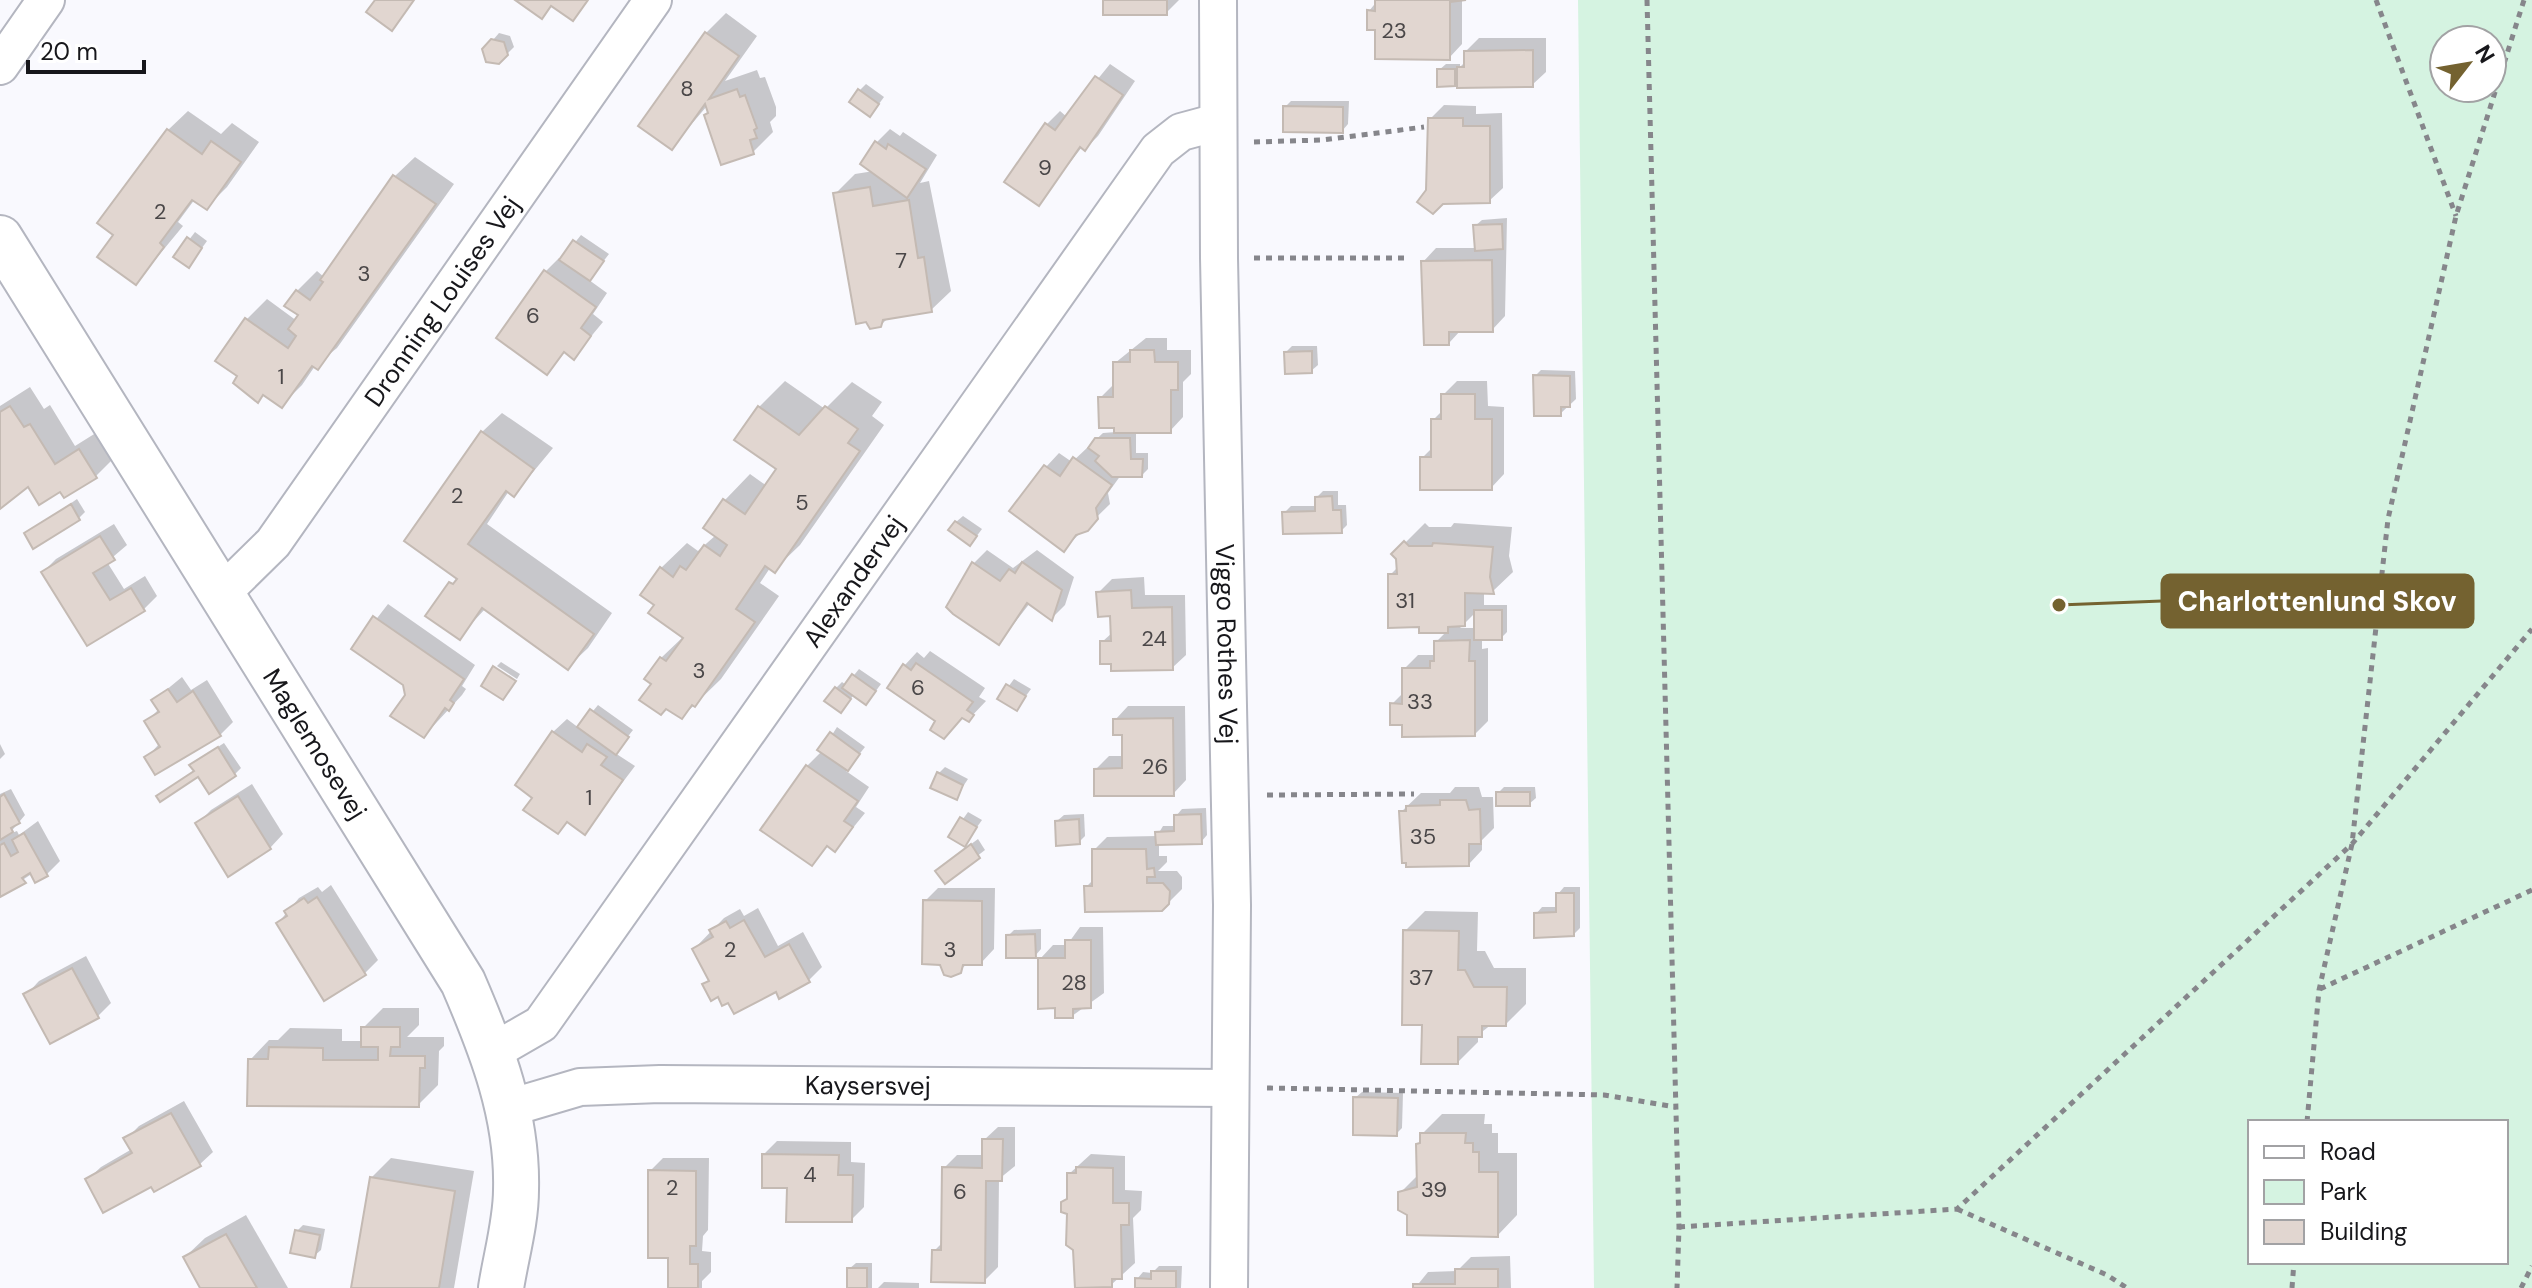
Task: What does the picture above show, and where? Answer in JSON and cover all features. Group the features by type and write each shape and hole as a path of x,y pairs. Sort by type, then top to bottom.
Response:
{"street":[{"path":"0,66 46,0"},
{"name":"Dronning Louises Vej","path":"221,594 273,543 653,0"},
{"name":"Viggo Rothes Vej","path":"1218,0 1219,258 1228,561 1228,796 1232,905 1229,1288"},
{"name":"Alexandervej","path":"494,1051 541,1024 1158,150 1181,132 1218,133"},
{"name":"Maglemosevej","path":"0,238 463,982 494,1051 509,1108 516,1191 501,1288"},
{"name":"Kaysersvej","path":"509,1108 580,1087 660,1084 1230,1088"}],"path":[{"path":"1647,0 1679,1227 1677,1288"},
{"path":"2376,0 2456,216"},
{"path":"2307,1120 2319,990 2352,844 2388,519 2456,216 2524,0"},
{"path":"1218,133 1322,140 1424,127"},
{"path":"1219,258 1409,258"},
{"path":"1957,1209 2352,844 2532,629"},
{"path":"1228,796 1414,794"},
{"path":"2319,990 2532,890"},
{"path":"1230,1088 1604,1095 1676,1107"},
{"path":"1679,1227 1957,1209 2107,1275 2127,1288"},
{"path":"2292,1288 2294,1264"},
{"path":"2521,1288 2532,1266"}],"green space":[{"path":"1578,0 2532,0 2532,1288 1594,1288"}],"building":[{"path":"375,0 414,0 392,31 366,12"},
{"path":"515,0 588,0 573,21 551,6 542,19"},
{"path":"1103,0 1167,0 1167,15 1103,15"},
{"path":"1375,0 1466,0 1450,2 1450,60 1375,59 1375,30 1367,30 1367,10 1375,11"},
{"path":"705,32 739,56 709,99 737,89 740,97 745,95 757,128 754,130 757,138 750,140 754,154 721,165 704,115 708,113 705,104 672,150 638,126"},
{"path":"491,39 504,42 508,55 499,64 486,62 482,49"},
{"path":"1533,50 1533,87 1457,88 1457,67 1464,67 1464,51"},
{"path":"1437,69 1455,69 1455,86 1437,87"},
{"path":"1095,76 1123,95 1085,151 1080,147 1039,206 1004,182 1045,123 1055,130"},
{"path":"858,89 879,104 870,117 849,102"},
{"path":"1283,106 1343,107 1343,133 1283,132"},
{"path":"1428,118 1463,118 1463,126 1490,126 1490,203 1443,204 1433,214 1417,202 1426,190"},
{"path":"167,129 202,154 211,141 241,162 207,210 192,200 160,243 164,247 136,285 97,257 113,235 97,223"},
{"path":"875,141 886,149 888,144 926,169 907,198 860,164"},
{"path":"393,175 436,204 318,370 312,366 282,408 263,395 258,403 233,383 237,376 215,361 245,318 288,348 296,336 288,329 298,315 284,306 296,290 310,300 323,282 320,280"},
{"path":"870,187 873,206 909,200 918,258 924,257 932,312 883,320 881,327 870,329 866,322 856,324 833,193"},
{"path":"1502,224 1503,249 1475,251 1473,225"},
{"path":"187,237 202,248 189,268 173,257"},
{"path":"573,240 604,261 590,281 559,260"},
{"path":"1492,260 1493,332 1449,332 1449,345 1424,345 1421,261"},
{"path":"544,270 596,307 581,328 591,336 574,360 564,352 547,375 496,338"},
{"path":"1130,350 1154,350 1155,362 1178,362 1178,390 1171,390 1171,433 1114,433 1114,428 1099,428 1098,397 1113,397 1113,362 1130,362"},
{"path":"1312,351 1312,373 1285,374 1284,352"},
{"path":"1533,375 1570,376 1570,407 1561,407 1561,416 1534,416"},
{"path":"1441,394 1475,394 1475,419 1492,419 1492,490 1420,490 1420,457 1431,457 1431,419 1441,419"},
{"path":"10,406 24,427 30,424 55,464 79,449 97,478 64,498 60,492 39,505 28,487 0,509 0,412"},
{"path":"758,406 799,435 825,406 858,429 848,443 860,451 775,573 765,566 736,609 755,622 695,707 692,705 682,719 666,709 661,715 639,700 651,684 644,679 660,657 666,661 683,638 648,613 654,605 640,595 660,567 673,577 680,566 686,570 704,545 720,556 727,545 703,528 723,499 745,514 776,469 734,440"},
{"path":"481,431 534,469 514,497 506,491 468,544 594,634 568,670 482,608 460,640 425,616 449,582 453,584 457,579 404,541"},
{"path":"1095,438 1130,438 1131,459 1143,459 1142,477 1112,477 1095,461 1099,456 1088,448"},
{"path":"1073,457 1112,485 1096,508 1098,519 1088,531 1076,535 1064,552 1009,511 1044,465 1060,476"},
{"path":"1332,496 1333,510 1341,510 1342,533 1283,534 1282,512 1315,511 1315,497"},
{"path":"71,504 80,520 33,549 24,533"},
{"path":"955,521 977,536 970,546 948,530"},
{"path":"100,536 115,560 93,573 110,600 131,588 145,611 87,646 41,572"},
{"path":"1404,541 1409,546 1432,546 1433,543 1493,547 1490,577 1494,594 1465,593 1465,626 1448,627 1448,633 1419,633 1419,627 1388,628 1388,574 1397,574 1396,559 1391,554"},
{"path":"972,562 1000,581 1009,569 1015,573 1022,562 1062,590 1052,621 1027,603 999,645 953,614 946,607"},
{"path":"1131,590 1132,608 1172,607 1173,670 1111,671 1111,664 1100,664 1100,641 1111,641 1110,616 1098,617 1096,592"},
{"path":"1474,610 1502,610 1502,640 1474,640"},
{"path":"373,616 464,679 450,700 454,703 449,711 445,708 424,738 390,716 405,695 403,685 351,649"},
{"path":"1470,640 1469,661 1475,661 1475,736 1402,737 1402,725 1390,725 1390,703 1402,704 1402,668 1430,668 1430,661 1434,661 1434,641"},
{"path":"916,663 973,702 967,710 974,715 969,722 962,718 944,739 930,730 935,721 887,688 903,664 911,670"},
{"path":"493,666 516,681 503,700 481,686"},
{"path":"852,674 876,691 866,705 842,688"},
{"path":"1006,684 1026,696 1017,711 997,699"},
{"path":"835,687 851,699 841,713 824,701"},
{"path":"168,689 177,702 193,691 221,736 155,775 144,757 160,747 144,721 159,712 151,700"},
{"path":"590,709 629,737 616,755 577,727"},
{"path":"1173,718 1174,796 1094,796 1094,769 1122,768 1122,735 1113,735 1113,719"},
{"path":"552,731 582,752 587,744 607,757 601,765 623,780 585,835 567,822 558,834 523,810 532,798 515,785"},
{"path":"830,732 860,754 848,771 817,750"},
{"path":"218,747 236,776 209,794 198,777 160,802 156,796 194,771 189,765"},
{"path":"806,765 858,801 844,821 853,827 835,852 827,846 812,866 760,830"},
{"path":"937,772 963,785 957,800 930,788"},
{"path":"1496,792 1530,792 1530,806 1496,806"},
{"path":"4,794 20,823 0,840 0,797"},
{"path":"238,796 271,849 228,877 195,823"},
{"path":"1440,800 1466,800 1469,810 1480,809 1481,844 1469,844 1469,866 1406,867 1406,863 1402,863 1399,811 1406,811 1406,806 1440,805"},
{"path":"1201,814 1202,844 1156,845 1155,832 1174,831 1174,815"},
{"path":"960,817 977,827 965,847 948,837"},
{"path":"1079,819 1080,844 1056,846 1055,821"},
{"path":"24,833 48,876 35,883 30,873 22,878 26,883 0,897 0,845 4,843 11,856 18,852 12,840"},
{"path":"971,844 980,858 945,884 935,871"},
{"path":"1092,849 1146,849 1147,869 1154,868 1155,877 1147,877 1147,883 1163,883 1170,891 1169,904 1162,911 1085,912 1084,886 1092,886"},
{"path":"1556,893 1574,893 1574,936 1534,938 1534,913 1556,912"},
{"path":"317,897 366,975 324,1001 276,923 287,916 284,911 304,898 308,903"},
{"path":"923,900 982,901 982,965 963,965 961,973 951,977 944,975 940,965 922,964"},
{"path":"744,920 765,957 789,944 810,982 779,999 776,992 734,1014 728,1003 722,1006 718,997 711,1001 702,984 709,981 692,949 713,937 709,930 726,921 730,928"},
{"path":"1403,930 1459,931 1458,970 1465,970 1474,987 1507,987 1506,1026 1482,1026 1482,1037 1458,1037 1458,1064 1421,1064 1422,1025 1402,1025"},
{"path":"1035,934 1036,958 1006,958 1006,935"},
{"path":"1065,940 1091,940 1091,1008 1073,1009 1073,1018 1055,1018 1055,1008 1038,1009 1038,958 1065,958"},
{"path":"72,968 99,1018 50,1044 23,994"},
{"path":"361,1027 400,1027 400,1047 391,1047 390,1056 425,1056 425,1068 420,1068 419,1107 247,1106 248,1059 268,1059 269,1047 323,1048 323,1060 378,1060 378,1047 361,1047"},
{"path":"1353,1097 1398,1098 1397,1136 1353,1135"},
{"path":"171,1113 201,1166 154,1192 151,1187 103,1213 85,1179 132,1153 123,1138"},
{"path":"1420,1133 1466,1133 1465,1143 1473,1143 1473,1152 1479,1152 1479,1172 1498,1172 1498,1237 1407,1235 1407,1215 1398,1210 1398,1192 1417,1187 1416,1144 1420,1143"},
{"path":"982,1139 1003,1139 1002,1181 986,1181 985,1283 931,1282 932,1250 941,1250 942,1167 982,1168"},
{"path":"762,1154 839,1155 838,1175 853,1175 852,1222 786,1222 787,1188 762,1188"},
{"path":"1076,1167 1113,1168 1113,1203 1129,1203 1129,1225 1121,1225 1122,1279 1112,1279 1112,1287 1075,1288 1073,1250 1066,1245 1067,1214 1061,1212 1061,1202 1067,1199 1067,1173 1076,1173"},
{"path":"648,1170 696,1171 696,1246 690,1246 690,1264 698,1264 698,1288 668,1288 668,1258 648,1258"},
{"path":"370,1177 455,1191 439,1288 351,1288"},
{"path":"295,1230 320,1235 315,1258 290,1253"},
{"path":"226,1234 257,1288 200,1288 183,1257"},
{"path":"847,1268 867,1268 867,1288 847,1288"},
{"path":"1455,1269 1498,1269 1498,1288 1413,1288 1413,1284 1455,1284"},
{"path":"1151,1271 1176,1271 1176,1288 1135,1288 1135,1278 1151,1279"}],"place":[{"name":"Charlottenlund Skov","path":"2059,605"}]}
